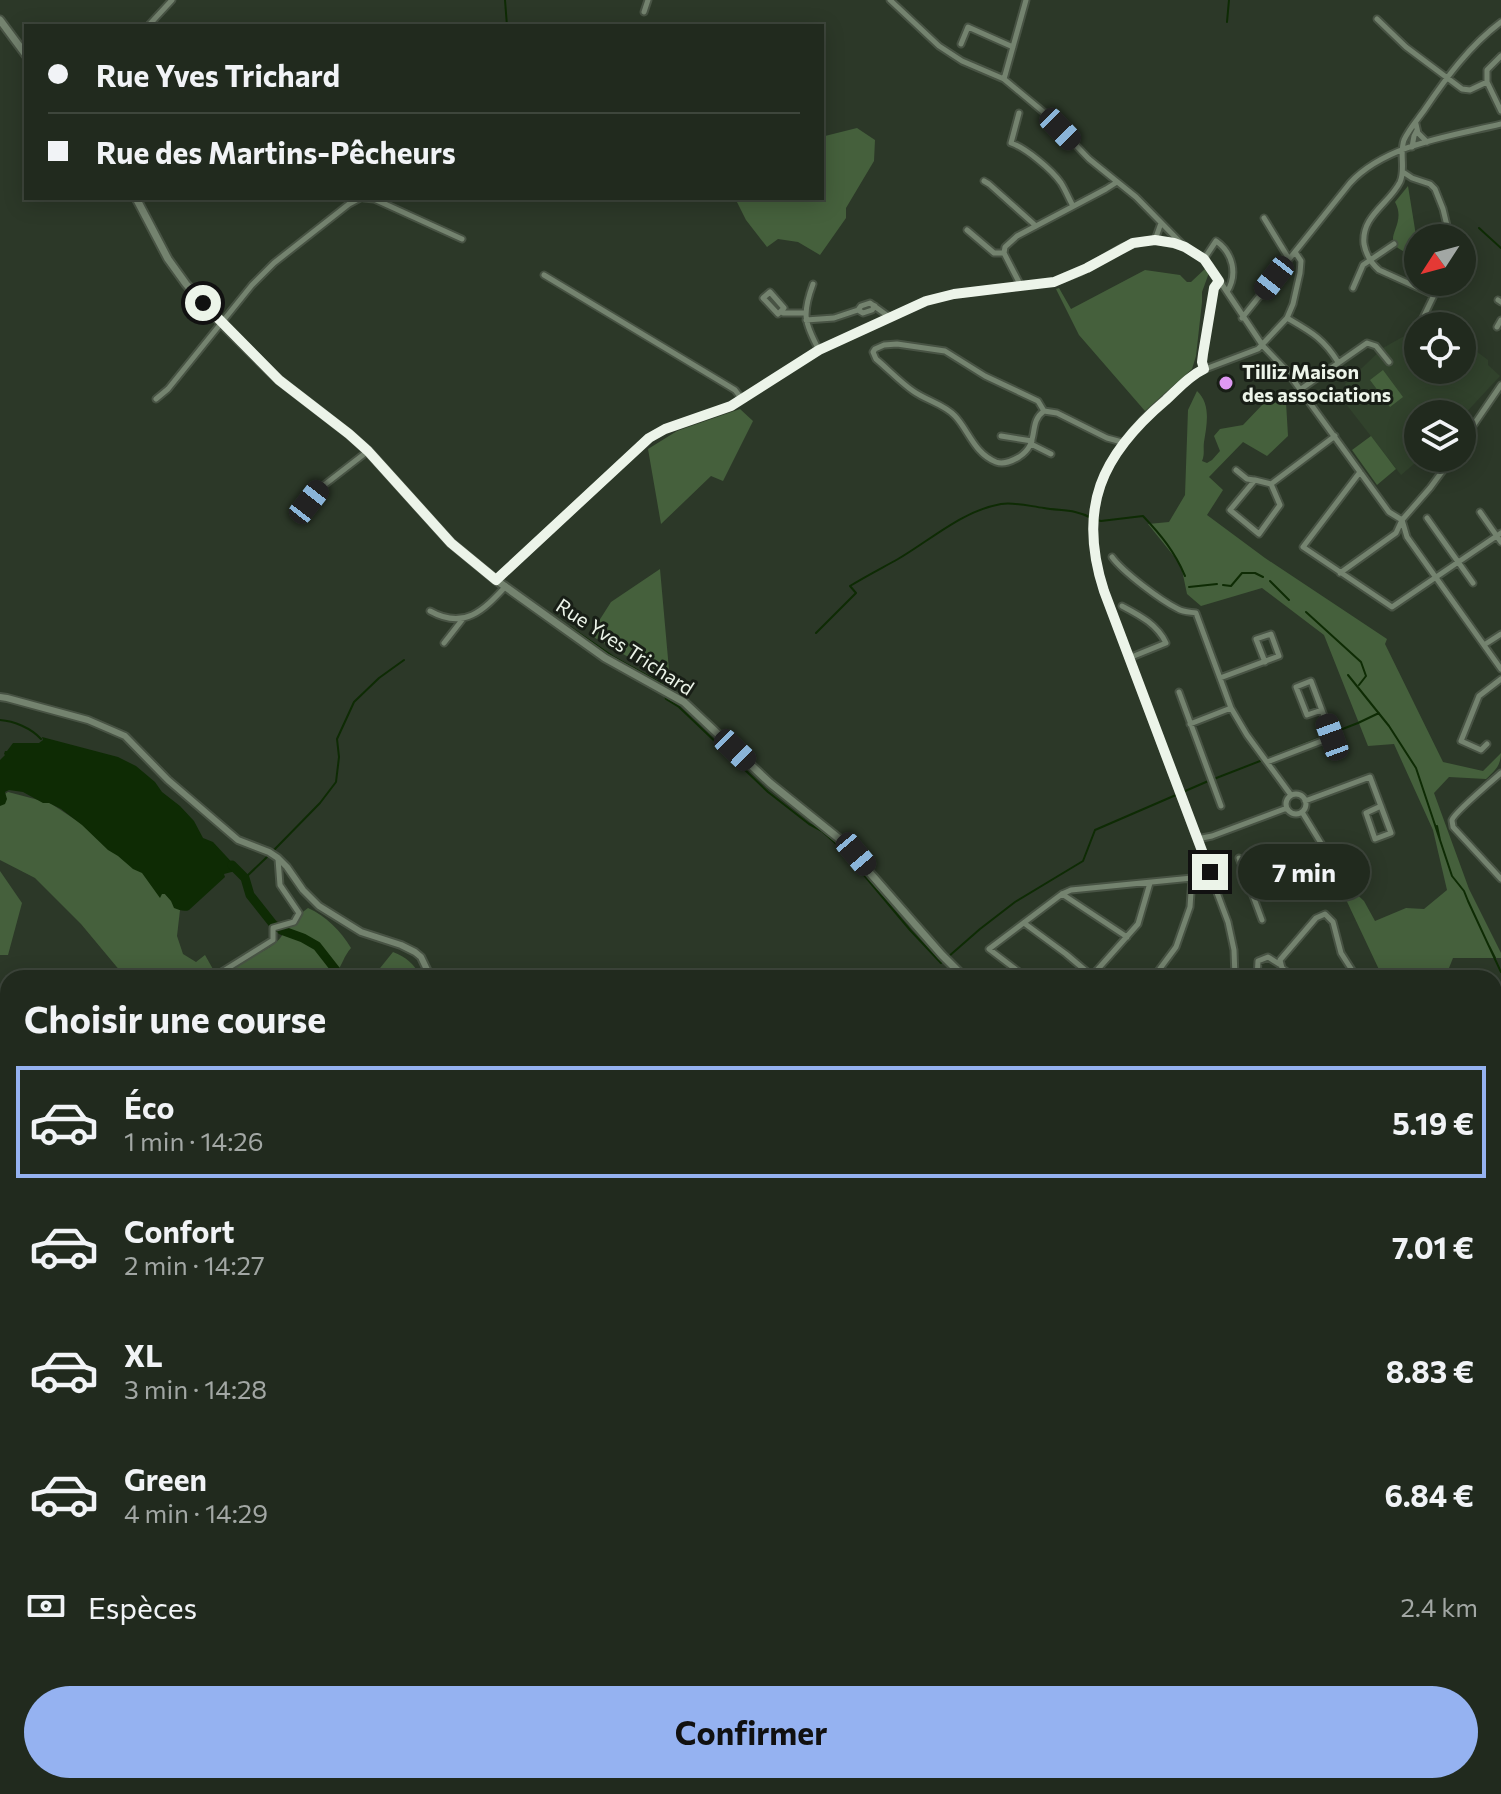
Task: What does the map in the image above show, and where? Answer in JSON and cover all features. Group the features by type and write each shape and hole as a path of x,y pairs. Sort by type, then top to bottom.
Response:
{"main road":[{"path":"0,20 24,52"},
{"name":"Rue Yves Trichard","path":"137,200 168,259 221,323 279,380 368,451 451,543 496,580 605,658 670,693 692,709 770,783 842,841 957,970"}],"street":[{"path":"150,24 172,0"},
{"path":"644,12 648,0"},
{"path":"890,0 939,46 962,61 1004,79 1046,114 1089,159 1185,247"},
{"path":"1004,79 1026,0"},
{"path":"1377,19 1406,47 1466,91 1487,82"},
{"path":"1404,282 1379,270 1369,260 1364,244 1366,225 1397,186 1403,172 1402,150 1407,134 1416,126 1447,78 1488,32 1501,22"},
{"path":"961,44 968,27 1013,47"},
{"path":"1501,56 1487,70 1487,82 1498,96 1501,111"},
{"path":"1019,113 1011,143 1020,146 1055,176 1073,206"},
{"path":"1242,318 1357,176 1376,162 1402,150 1501,124"},
{"path":"1416,126 1421,137 1428,142"},
{"path":"1412,147 1416,126"},
{"path":"1403,172 1433,187 1447,224"},
{"path":"984,181 1036,226"},
{"path":"1021,286 1004,253 1011,240 1117,182"},
{"path":"156,399 168,389 252,285 274,263 358,200"},
{"path":"376,200 462,239"},
{"path":"1264,218 1289,259"},
{"path":"1155,240 1160,221"},
{"path":"967,230 994,253 1004,253"},
{"path":"496,580 649,438 665,429 731,406 819,350 926,301 954,294 1054,282 1128,245 1155,240 1185,247 1204,259 1263,346 1301,389 1389,512 1402,520 1407,537 1501,669"},
{"path":"1204,259 1216,241 1225,249 1233,273 1232,285 1226,293"},
{"path":"1353,288 1363,265 1394,244"},
{"path":"1234,970 1232,936 1113,616 1098,570 1092,529 1100,486 1122,442 1185,382 1204,369 1263,346 1287,318 1300,273 1301,261 1295,252"},
{"path":"544,275 735,390 742,399"},
{"path":"1204,369 1202,362 1214,288 1219,281"},
{"path":"813,284 806,304 806,316 819,350"},
{"path":"781,311 834,318 858,310 863,313 875,306 889,317"},
{"path":"1287,318 1326,343 1338,362"},
{"path":"1497,327 1501,320"},
{"path":"1301,389 1367,343 1376,346 1389,362"},
{"path":"897,344 945,351 985,376 1038,401 1044,411 1035,421 1032,443 1020,456 1006,463 996,462 970,440 955,416 914,392 876,359 873,352 884,345 897,344"},
{"path":"1476,422 1501,385"},
{"path":"1044,411 1057,413 1107,438 1122,442"},
{"path":"1001,436 1032,443 1051,454"},
{"path":"1271,484 1335,436"},
{"path":"298,516 319,489 368,451"},
{"path":"1236,470 1247,479 1271,484"},
{"path":"1360,471 1303,547 1392,607 1458,561 1500,537 1480,512"},
{"path":"1340,573 1396,533 1402,520 1442,472"},
{"path":"1255,480 1230,510 1259,534 1280,505 1271,484"},
{"path":"1427,518 1473,583"},
{"path":"1112,557 1117,565 1180,611 1196,613 1231,708 1291,795"},
{"path":"444,643 462,619 483,610 506,586"},
{"path":"1122,606 1153,624 1166,643 1129,658"},
{"path":"430,611 439,616 462,619"},
{"path":"1220,678 1265,662 1279,656 1271,634 1256,639 1265,662"},
{"path":"1484,645 1501,634"},
{"path":"1487,744 1481,750 1461,741 1479,696 1501,679"},
{"path":"1267,762 1332,737 1322,710 1311,681 1296,687 1307,715 1322,710"},
{"path":"1179,692 1221,806"},
{"path":"0,697 88,720 125,736 168,780 238,840 278,858 319,906 361,932 415,952 427,970"},
{"path":"1190,724 1231,708"},
{"path":"1501,773 1453,819 1453,827 1501,879"},
{"path":"1305,801 1370,777 1381,806 1391,833 1375,839 1366,813 1381,806"},
{"path":"1287,808 1287,800 1291,795 1298,794 1305,801 1302,812"},
{"path":"1197,839 1287,808"},
{"path":"1287,808 1294,813 1302,812"},
{"path":"1302,812 1342,881"},
{"path":"1249,884 1327,853"},
{"path":"1159,970 1176,947 1190,907 1192,881 1203,855"},
{"path":"225,970 273,940 276,927 295,921 299,913 280,885 278,858"},
{"path":"1239,858 1262,920"},
{"path":"1192,881 1210,872"},
{"path":"1017,970 989,949 1062,894 1071,890 1213,880"},
{"path":"1097,970 1138,924 1150,883"},
{"path":"1062,894 1127,937"},
{"path":"1280,964 1280,960 1316,918 1325,914 1333,922 1341,953 1352,970"},
{"path":"1024,923 1083,970"},
{"path":"1257,970 1258,961 1268,957 1286,970"}],"shaded area":[{"path":"857,128 875,140 874,161 846,208 846,218 820,255 798,242 778,239 767,247 746,220 736,200 824,200 825,136"},
{"path":"1408,186 1414,224 1404,224 1404,251 1393,241 1399,216 1395,202"},
{"path":"1207,267 1210,270 1202,292 1192,369 1145,411 1079,335 1056,289 1059,288 1071,309 1145,270 1180,275 1191,282"},
{"path":"1404,336 1404,384 1476,384 1476,351 1488,360 1488,365 1500,376 1476,402 1404,400 1405,472 1401,475 1339,395 1347,388 1345,384 1383,348"},
{"path":"1383,370 1403,397 1390,407 1370,380"},
{"path":"1197,391 1206,408 1202,461 1207,463 1220,451 1214,436 1220,429 1243,425 1264,403 1286,402 1288,436 1267,456 1243,442 1209,477 1223,490 1207,515 1265,558 1387,639 1385,644 1443,762 1483,771 1501,753 1497,768 1486,779 1449,777 1434,793 1469,889 1501,958 1453,958 1448,970 1379,970 1342,891 1349,887 1364,901 1375,921 1406,908 1424,909 1447,890 1433,830 1394,744 1368,746 1324,635 1262,588 1201,606 1187,594 1181,565 1148,524 1169,522 1185,495 1188,410"},
{"path":"740,409 753,421 723,481 711,476 661,524 648,449 677,431"},
{"path":"1371,436 1396,469 1377,485 1352,450"},
{"path":"660,569 670,681 590,635 611,602"},
{"path":"42,737 118,757 136,766 180,806 194,821 203,838 213,842 239,870 224,874 225,877 189,910 180,910 174,908 165,894 160,898 142,873 108,850 61,809 23,792 9,790 5,792 5,804 0,806 0,760 5,751 13,743 39,743"},
{"path":"8,792 50,803 100,836 143,871 180,910 177,936 183,954 196,962 205,955 213,970 119,970 81,924 35,878 0,860 0,797"},
{"path":"0,871 22,903 8,955 0,955"},
{"path":"308,908 332,925 351,948 338,970 234,970 279,940 286,925"},
{"path":"393,952 417,970 378,970"}],"waterway":[{"path":"505,0 507,24"},
{"path":"1227,22 1229,0"},
{"path":"1479,228 1501,248"},
{"path":"816,633 856,593 850,586 973,513 1001,504 1012,504 1074,512 1091,518"},
{"path":"1097,520 1143,516 1167,544 1185,576"},
{"path":"1223,585 1231,586 1242,573 1255,573 1263,577"},
{"path":"1270,581 1289,600"},
{"path":"1189,587 1217,584"},
{"path":"1306,612 1361,662 1366,676 1359,685"},
{"path":"570,627 615,658 662,684 663,689"},
{"path":"274,850 336,782 339,757 337,739 354,702 404,660"},
{"path":"1348,675 1389,726 1416,768 1452,876 1464,891 1500,970"},
{"path":"665,695 768,792 843,850 910,930 941,963 943,961"},
{"path":"948,957 1015,902 1083,861 1095,830 1379,713"},
{"path":"0,720 22,726 41,739"},
{"path":"1437,826 1440,840"},
{"path":"245,878 267,857"},
{"path":"232,865 245,878 250,895 273,924 317,946 336,970"},
{"path":"1489,946 1495,958"}],"place":[{"name":"Tilliz Maison des associations","path":"1226,383"}],"route":[{"path":"203,303 279,380 368,451 451,543 496,580 649,438 665,429 731,406 848,335 944,296 1054,282 1137,242 1155,240 1174,243 1192,251 1204,259 1219,281 1214,288 1202,362 1204,369 1150,413 1122,442 1100,486 1092,529 1104,591 1210,872"}]}
